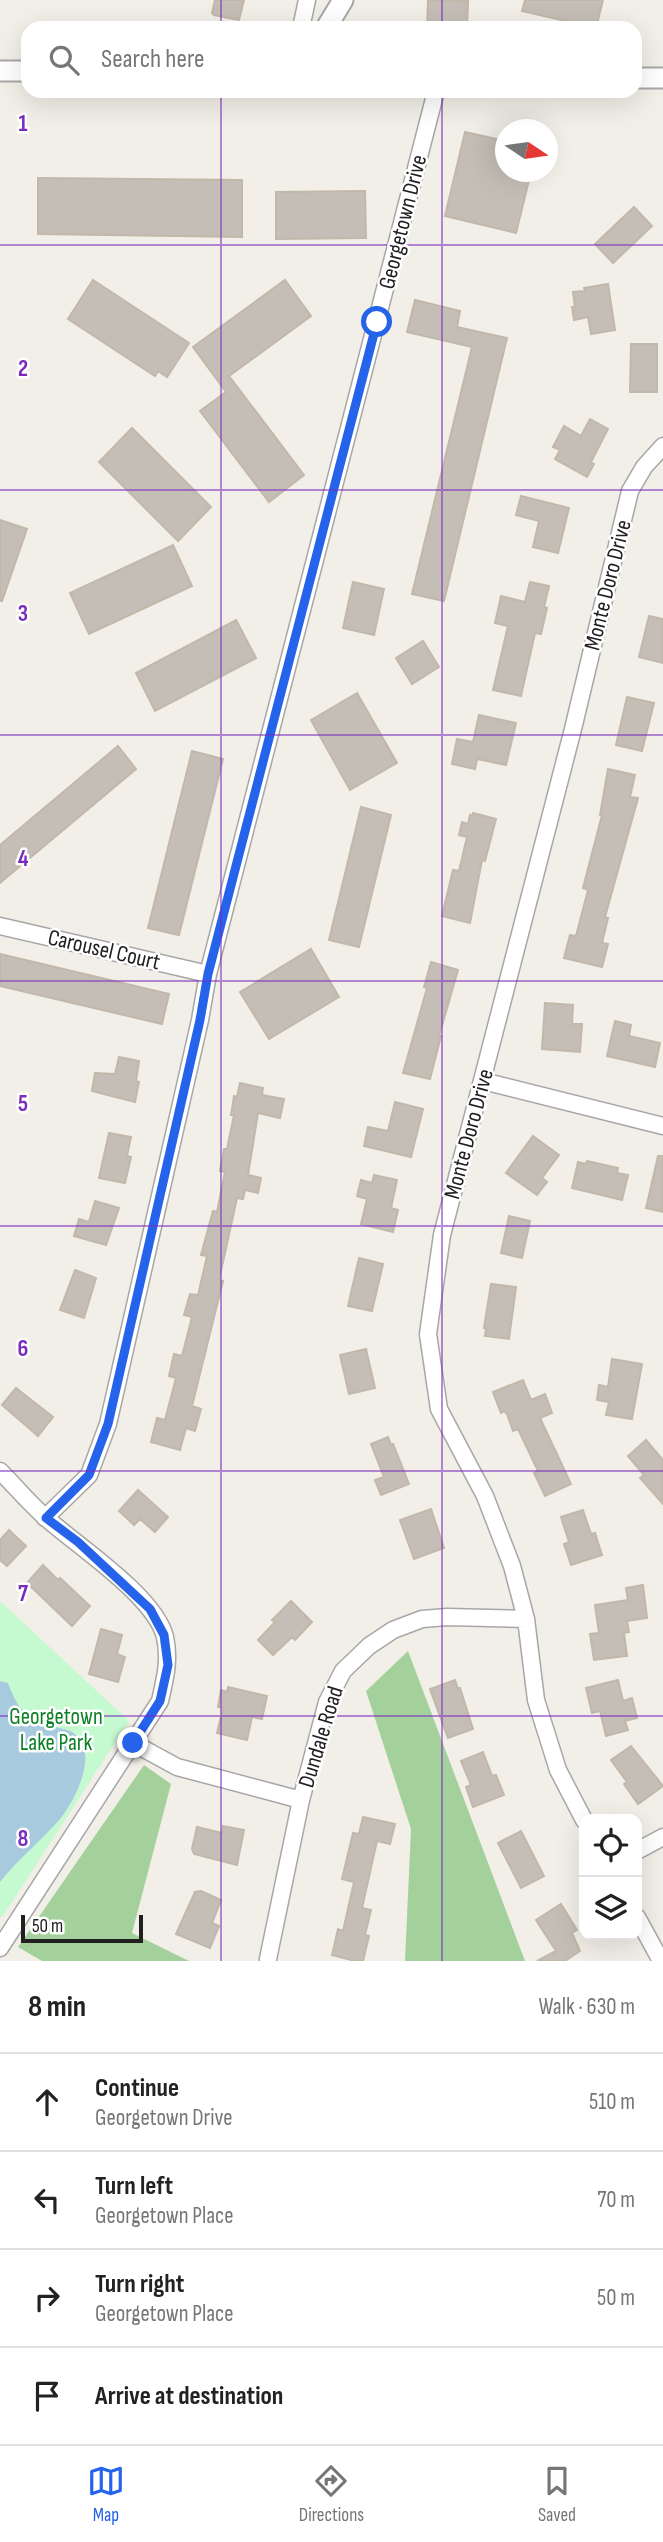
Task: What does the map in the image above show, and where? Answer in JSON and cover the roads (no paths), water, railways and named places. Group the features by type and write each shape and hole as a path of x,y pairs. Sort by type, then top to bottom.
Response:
{"street":[{"path":"302,21 307,0"},
{"path":"331,21 343,0"},
{"path":"0,71 21,71"},
{"path":"642,78 663,78"},
{"name":"Georgetown Drive","path":"46,1518 89,1475 108,1424 200,1020 208,974 434,98"},
{"name":"Monte Doro Drive","path":"581,1814 558,1770 536,1700 526,1619 512,1566 485,1496 439,1409 428,1334 442,1236 573,729 630,491 644,467 663,446"},
{"name":"Carousel Court","path":"0,926 208,974"},
{"path":"483,1081 663,1126"},
{"path":"0,1471 46,1518 78,1542 150,1609 164,1635 168,1665 160,1701 0,1948"},
{"name":"Dundale Road","path":"268,1959 301,1800 327,1702 343,1671 369,1646 393,1630 422,1619 526,1619"},
{"path":"133,1743 177,1767 301,1800"},
{"path":"642,1848 663,1838"},
{"path":"642,1926 661,1961"}],"water":[{"path":"0,1681 8,1683 19,1706 28,1715 42,1723 72,1732 85,1750 85,1762 73,1800 60,1819 0,1882"}],"park label":[{"name":"Georgetown Lake Park","path":"56,1730"}]}
